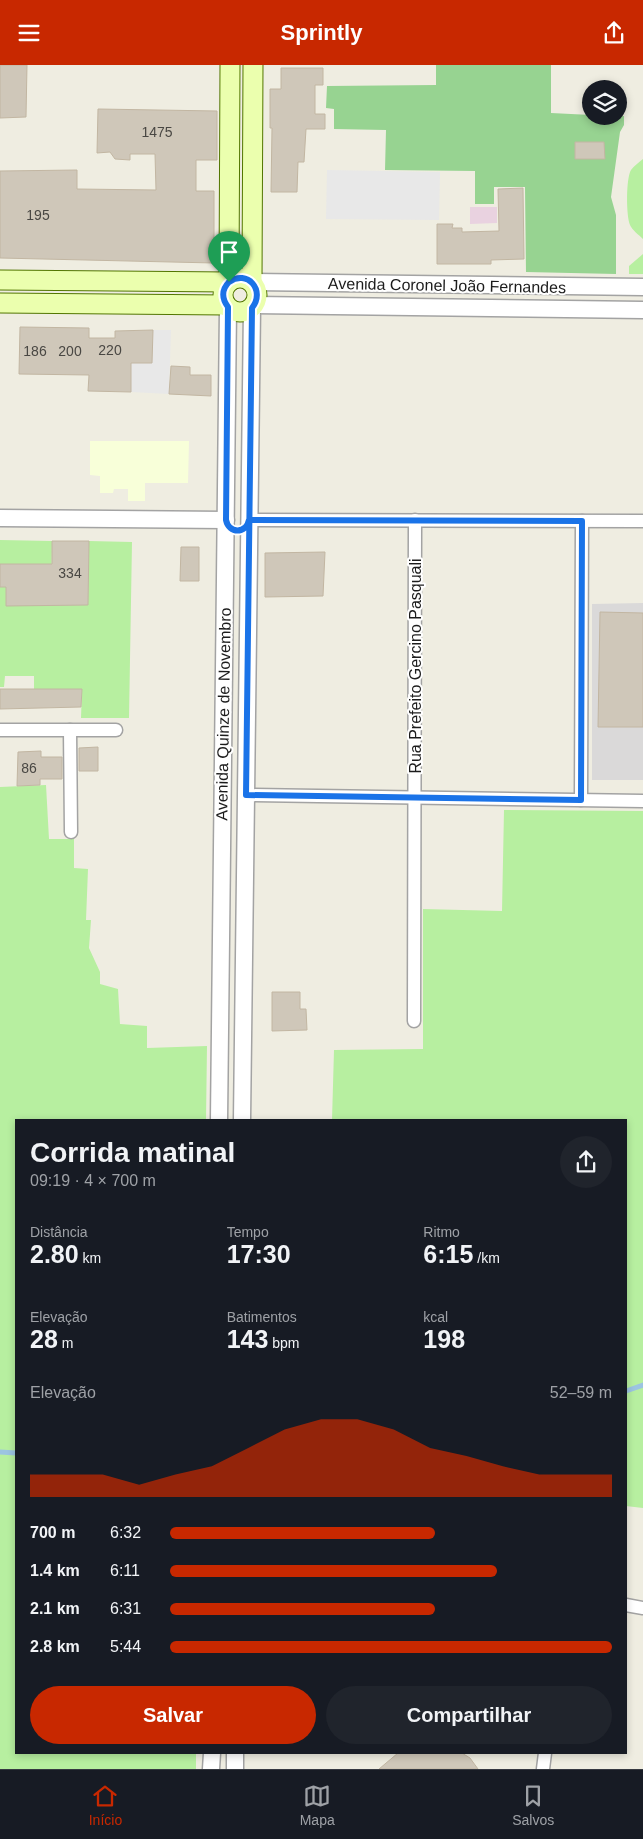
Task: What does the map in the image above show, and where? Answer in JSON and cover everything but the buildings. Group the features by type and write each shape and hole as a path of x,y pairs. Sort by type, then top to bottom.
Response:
{"main road":[{"path":"229,282 230,65"},
{"path":"0,303 227,306 237,312 253,307 257,291 252,282 252,65"},
{"path":"227,306 223,296 225,286 229,282 243,278 252,282"},
{"path":"0,280 229,282"}],"street":[{"name":"Avenida Coronel João Fernandes","path":"252,282 643,287"},
{"name":"Avenida Quinze de Novembro","path":"219,1119 227,306"},
{"name":"Avenida Coronel João Fernandes","path":"253,307 643,310"},
{"name":"Avenida Quinze de Novembro","path":"242,1119 253,307"},
{"path":"0,518 226,520 230,510 237,507 247,512 249,520 643,521"},
{"name":"Rua Prefeito Gercino Pasquali","path":"414,1021 415,520"},
{"path":"581,800 582,521"},
{"path":"0,730 116,730"},
{"path":"70,730 71,832"},
{"path":"246,795 643,801"},
{"path":"627,1605 643,1608"},
{"path":"212,1754 212,1769"},
{"path":"235,1754 235,1769"},
{"path":"542,1769 545,1754"}],"shaded area":[{"path":"327,170 440,172 439,220 326,219"},
{"path":"470,207 497,207 497,223 470,224"},
{"path":"153,330 171,330 169,394 131,392 131,363 152,363"},
{"path":"90,441 189,441 188,483 145,483 145,501 128,501 128,489 114,489 113,493 100,493 100,476 90,475"},
{"path":"643,603 643,780 592,780 592,604"}],"green space":[{"path":"436,65 551,65 551,113 582,115 582,125 624,125 620,132 611,197 616,215 616,274 526,272 525,187 494,187 494,204 475,204 475,171 385,170 386,130 334,129 334,109 326,108 327,86 436,85"},
{"path":"643,159 643,239 630,225 627,197 629,174"},
{"path":"643,254 643,274 629,274 629,266"},
{"path":"0,540 52,541 51,605 88,605 89,541 132,542 129,718 81,718 82,689 34,689 34,676 5,676 4,687 0,687 0,587 6,587 31,564 0,564"},
{"path":"46,785 49,839 74,839 74,868 88,869 86,920 91,920 89,948 100,972 100,984 118,989 120,1024 147,1026 147,1048 207,1046 206,1119 15,1119 15,1754 196,1754 196,1769 0,1769 0,787"},
{"path":"504,810 643,811 643,1508 627,1506 627,1119 332,1119 334,1050 423,1049 423,909 502,911"}],"waterway":[{"path":"627,1391 643,1385"},
{"path":"0,1452 15,1453"}],"route":[{"path":"229,282 223,291 224,301 228,307 226,520 228,527 239,531 246,527 249,520 582,521 581,800 246,795 248,589 249,520 252,308 256,301 257,291 252,282 243,278 233,279 229,282"}]}
